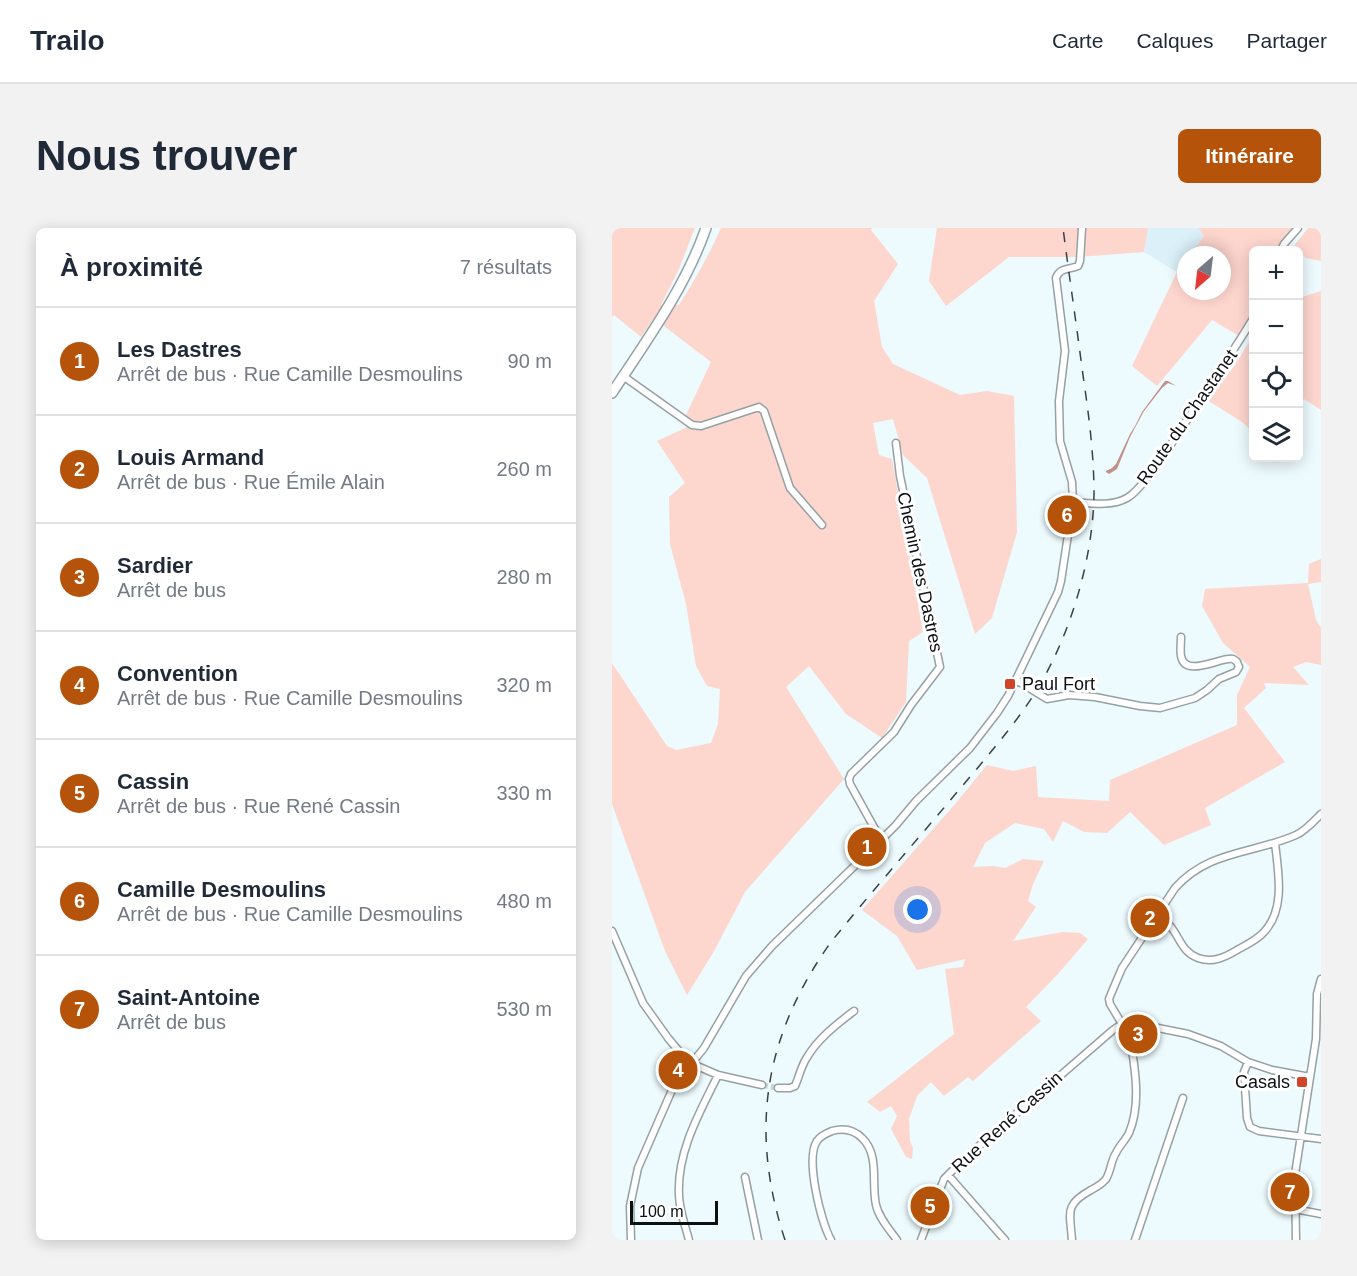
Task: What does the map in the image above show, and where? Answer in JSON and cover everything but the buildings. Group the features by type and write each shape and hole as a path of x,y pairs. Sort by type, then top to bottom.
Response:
{"main road":[{"path":"612,393 684,279 706,228"}],"street":[{"path":"631,1240 630,1206 638,1168 672,1090 704,1048 746,976 797,921 881,840 916,801 970,748 997,713 1016,680 1058,592 1073,502 1072,482 1059,441 1059,401 1065,351 1056,278 1061,270 1078,266 1082,228"},
{"path":"1283,246 1298,228"},
{"name":"Route du Chastanet","path":"1073,502 1110,503 1128,498 1141,485 1249,325"},
{"path":"623,376 692,425 701,426 759,406 764,411 790,488 822,525"},
{"name":"Chemin des Dastres","path":"881,840 849,779 851,774 894,732 911,705 940,668 900,476 897,443"},
{"path":"1016,680 1047,699 1069,695 1095,697 1160,708 1195,698 1219,679 1236,672 1239,667 1238,662 1233,659 1207,666 1188,665 1182,661 1180,655 1181,637"},
{"path":"1072,1240 1070,1212 1073,1203 1078,1197 1099,1186 1106,1178 1116,1152 1130,1132 1136,1110 1137,1100 1125,1024 1110,1004 1111,994 1122,968 1175,888 1185,877 1213,860 1299,834 1321,814"},
{"path":"1157,915 1170,925 1187,952 1205,960 1225,957 1256,939 1265,931 1273,918 1278,902 1279,879 1275,843"},
{"path":"612,932 643,1003 688,1062 718,1075 762,1085"},
{"path":"1296,1240 1295,1174 1316,1039 1317,994 1321,979"},
{"path":"778,1088 795,1086 804,1061 812,1048 854,1011"},
{"path":"1125,1024 1138,1024 1188,1034 1215,1043 1248,1062 1272,1070 1310,1077"},
{"name":"Rue René Cassin","path":"921,1240 944,1179 965,1158 1113,1030 1125,1024"},
{"path":"1248,1062 1244,1072 1247,1118 1250,1126 1260,1131 1321,1139"},
{"path":"689,1240 679,1194 681,1168 693,1126 718,1075"},
{"path":"1136,1240 1183,1098"},
{"path":"831,1240 825,1228 819,1202 812,1155 817,1141 824,1134 836,1130 849,1130 861,1136 872,1153 879,1216 897,1240"},
{"path":"948,1175 1005,1240"},
{"path":"746,1177 758,1240"},
{"path":"1295,1209 1321,1214"}],"shaded area":[{"path":"612,228 695,228 679,269 661,305 679,305 702,267 721,228 872,228 871,230 898,264 874,301 882,347 893,364 960,395 987,391 1014,396 1017,532 992,618 975,634 927,478 903,455 893,419 873,423 879,455 892,459 923,632 909,641 906,702 882,738 846,714 809,666 786,687 844,779 745,892 713,953 687,995 665,951 612,804 612,663 667,746 676,750 711,743 718,724 720,689 707,686 696,666 686,604 670,544 669,497 685,483 657,441 696,423 685,417 711,362 653,319 641,337 614,315 612,317"},
{"path":"937,228 1148,228 1144,252 1078,257 1009,257 946,306 929,281"},
{"path":"1148,228 1198,228 1204,236 1197,246 1177,246 1177,272 1144,252"},
{"path":"1198,228 1295,228 1280,246 1249,246 1249,318 1239,336 1212,320 1157,386 1132,366 1177,272 1177,300 1231,300 1231,246 1197,246 1204,236"},
{"path":"1308,228 1321,228 1321,261 1306,258 1303,255 1303,246 1294,246"},
{"path":"1321,291 1321,410 1303,400 1303,297"},
{"path":"1249,342 1249,428 1207,400 1225,370 1230,372"},
{"path":"1165,381 1176,386 1168,383 1144,411 1117,469 1109,474 1106,471 1116,464 1142,412"},
{"path":"1321,559 1321,582 1308,584 1316,620 1321,628 1321,665 1306,662 1293,667 1309,685 1264,683 1266,688 1244,708 1285,762 1205,808 1211,825 1164,845 1130,812 1107,833 1084,832 1063,821 1053,842 1044,829 1015,823 985,843 973,867 1005,868 1023,859 1044,861 1028,901 1036,907 1013,941 1063,932 1080,933 1088,939 1026,1007 1041,1021 973,1081 968,1077 944,1096 931,1082 917,1096 909,1119 910,1141 913,1148 912,1159 906,1157 891,1129 897,1116 891,1106 880,1112 867,1102 954,1034 945,969 963,967 965,959 917,970 897,936 862,910 987,765 1013,771 1036,766 1038,797 1109,801 1110,780 1237,725 1237,695 1250,667 1223,643 1202,606 1205,589 1308,583 1309,564"}],"tunnel":[{"path":"762,1085 778,1088"}],"railway":[{"path":"785,1240 774,1199 768,1160 766,1122 769,1085 790,1013 808,977 831,942 992,751 1033,696 1058,650 1077,599 1093,520 1094,478 1092,446 1063,228"}],"place":[{"name":"Camille Desmoulins","path":"1067,515"},
{"name":"Paul Fort","path":"1010,684"},
{"name":"Les Dastres","path":"867,847"},
{"name":"Louis Armand","path":"1150,918"},
{"name":"Sardier","path":"1138,1034"},
{"name":"Convention","path":"678,1070"},
{"name":"Casals","path":"1302,1082"},
{"name":"Saint-Antoine","path":"1290,1192"},
{"name":"Cassin","path":"930,1206"}]}
